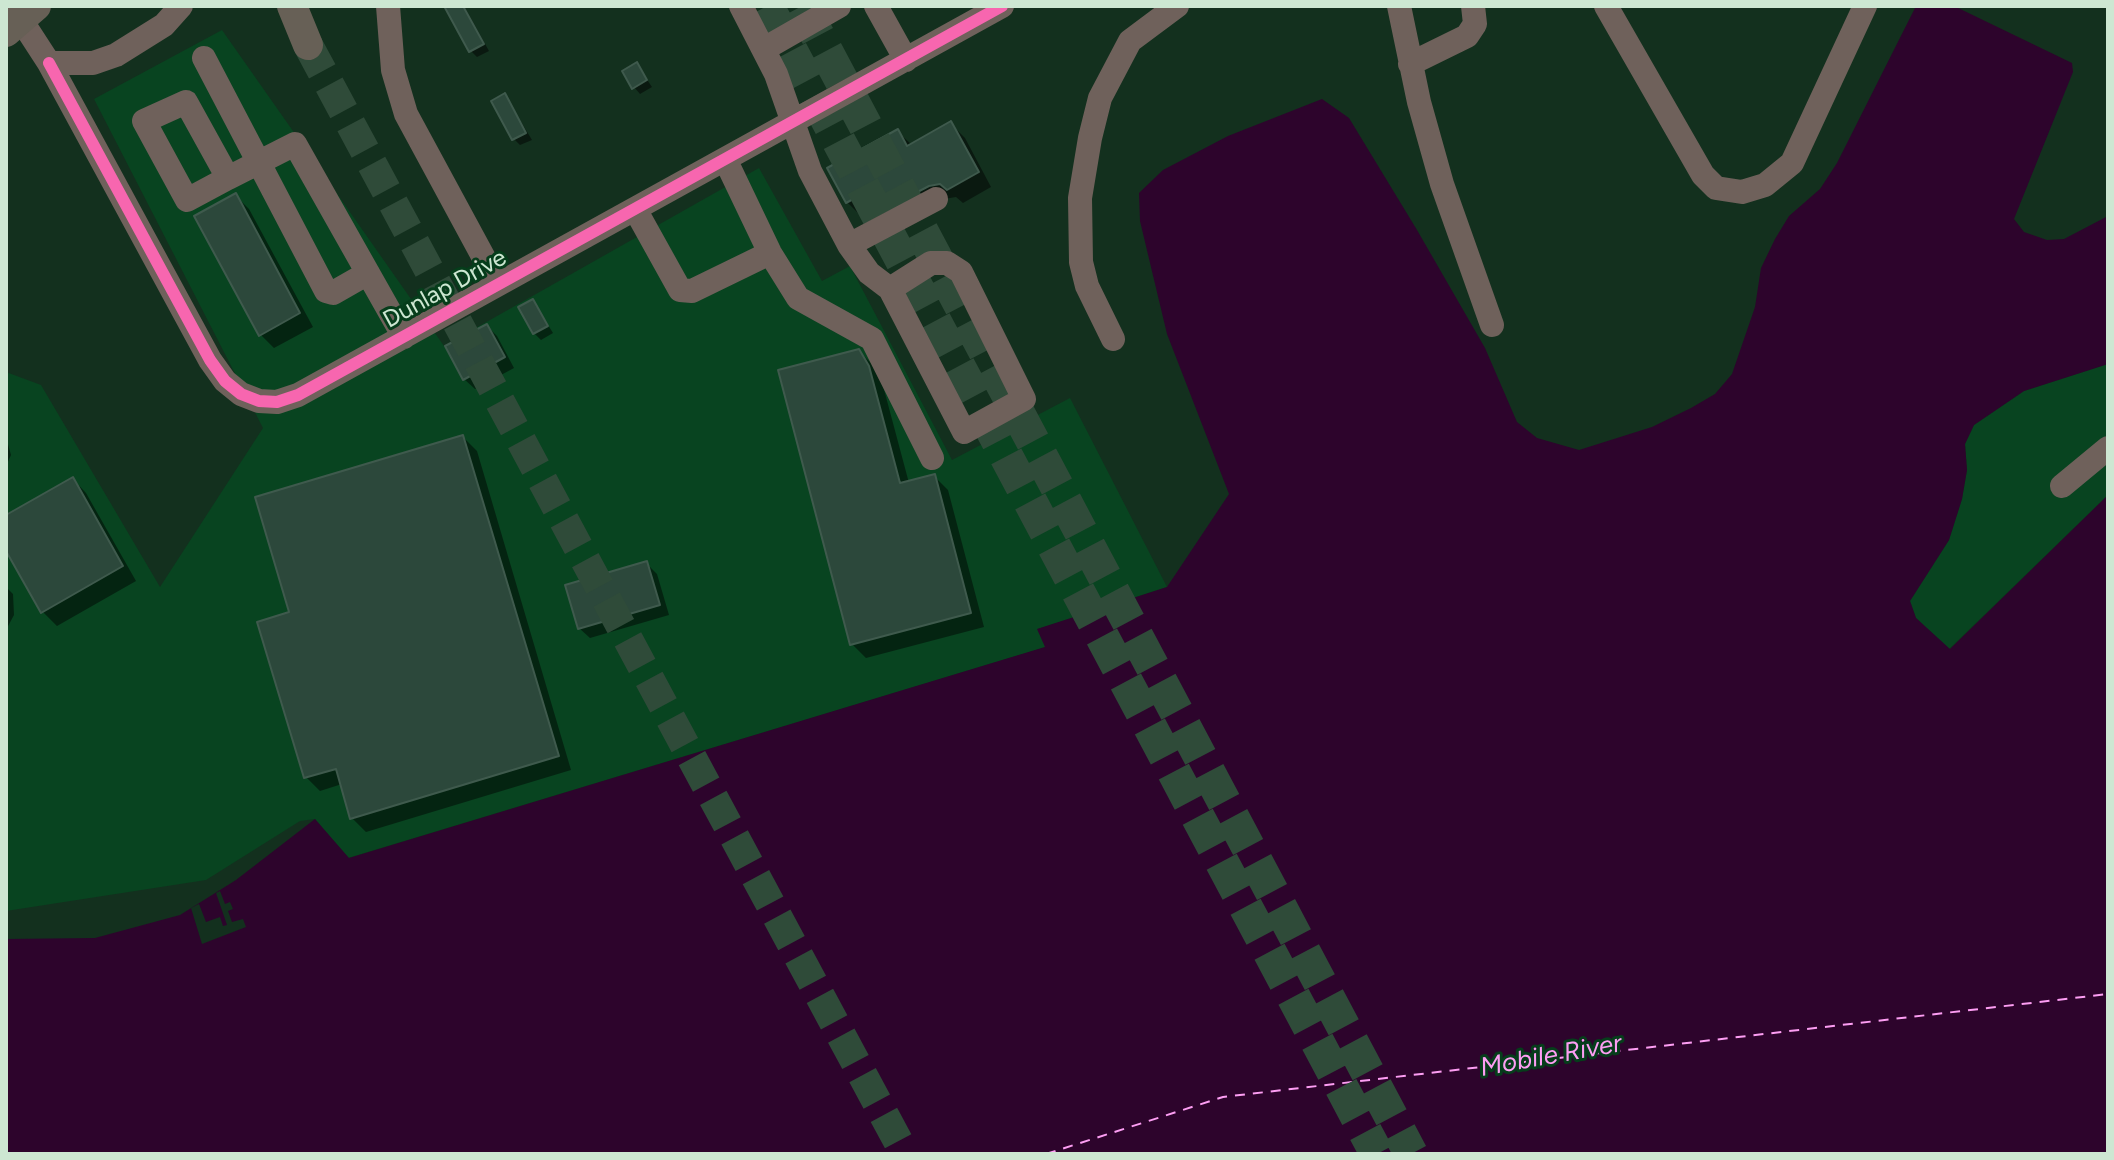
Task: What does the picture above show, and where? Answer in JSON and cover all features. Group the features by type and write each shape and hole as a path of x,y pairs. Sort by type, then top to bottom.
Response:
{"main road":[{"path":"279,6 301,28"}],"street":[{"path":"49,63 93,63 116,55 164,25 181,6"},
{"path":"388,6 393,70 406,114 498,284"},
{"path":"723,6 740,29 764,49"},
{"path":"741,6 764,49 794,121 810,171 849,245 869,273 890,289 964,432 1024,399 961,272 947,263 931,263 890,289"},
{"path":"764,49 839,6"},
{"path":"876,6 906,60"},
{"path":"1113,339 1087,286 1081,262 1080,198 1090,138 1100,98 1130,41 1166,10 1177,6"},
{"path":"1399,6 1410,64 1442,184 1492,325"},
{"path":"1410,64 1467,36 1475,24 1473,6"},
{"path":"1610,8 1703,175 1716,188 1742,192 1765,185 1792,163 1865,6"},
{"name":"Dunlap Drive","path":"19,16 49,63 210,360 225,381 241,394 277,402 298,395 404,337 906,60 996,7"},
{"path":"204,58 326,291 333,293 368,273"},
{"path":"228,178 295,144 404,337"},
{"path":"725,159 770,253 798,298 872,339 932,458"},
{"path":"849,245 936,199"},
{"path":"635,209 680,290 692,291 770,253"},
{"path":"2062,486 2108,448"}],"shaded area":[{"path":"222,30 444,346 759,168 822,281 850,266 952,460 1070,398 1167,587 1038,629 1046,647 348,858 315,819 300,821 206,880 6,911 6,372 41,385 160,587 263,428 94,99"},
{"path":"2108,364 2108,495 1949,649 1916,618 1910,601 1949,540 1967,470 1965,444 1974,425 2024,391"}],"water":[{"name":"Mobile River","path":"1916,6 1954,6 2072,63 2073,72 2014,219 2024,232 2047,240 2064,239 2108,216 2108,364 2024,391 1974,425 1965,444 1967,470 1949,540 1910,601 1916,618 1950,649 2108,495 2108,1154 6,1154 6,939 95,938 180,915 236,880 315,819 349,858 1045,647 1037,629 1167,587 1229,494 1167,334 1140,221 1139,193 1163,170 1228,136 1322,99 1349,118 1417,230 1485,348 1517,422 1537,438 1579,450 1652,427 1691,408 1715,394 1732,374 1755,307 1761,268 1775,239 1789,216 1820,189 1837,163"}],"pier":[{"path":"220,891 225,904 230,902 233,909 228,911 232,922 243,919 246,927 202,944 191,908 199,904 206,922 220,917 223,926 227,925 216,893"}],"building":[{"path":"444,6 463,6 484,44 469,52"},
{"path":"637,62 647,80 632,89 622,71"},
{"path":"505,93 526,133 512,140 491,101"},
{"path":"951,121 979,172 947,190 940,184 929,186 887,208 875,187 846,203 827,168 898,129 907,146"},
{"path":"236,193 300,313 259,336 194,216"},
{"path":"533,299 548,326 533,334 518,307"},
{"path":"487,324 505,357 463,380 445,346"},
{"path":"859,349 869,366 900,483 935,474 971,613 850,645 778,370"},
{"path":"463,435 559,756 350,819 336,769 304,778 257,622 289,612 255,497"},
{"path":"73,477 123,566 41,613 6,551 6,515"},
{"path":"647,561 660,605 578,629 565,585"}],"ferry route":[{"path":"1046,1154 1223,1097 2108,994"}],"tunnel":[{"path":"767,6 1377,1154"},
{"path":"802,6 1411,1154"},
{"path":"308,45 905,1154"}],"cycle path":[{"path":"49,63 210,360 225,381 241,394 259,401 277,402 298,395 1002,6"}]}
